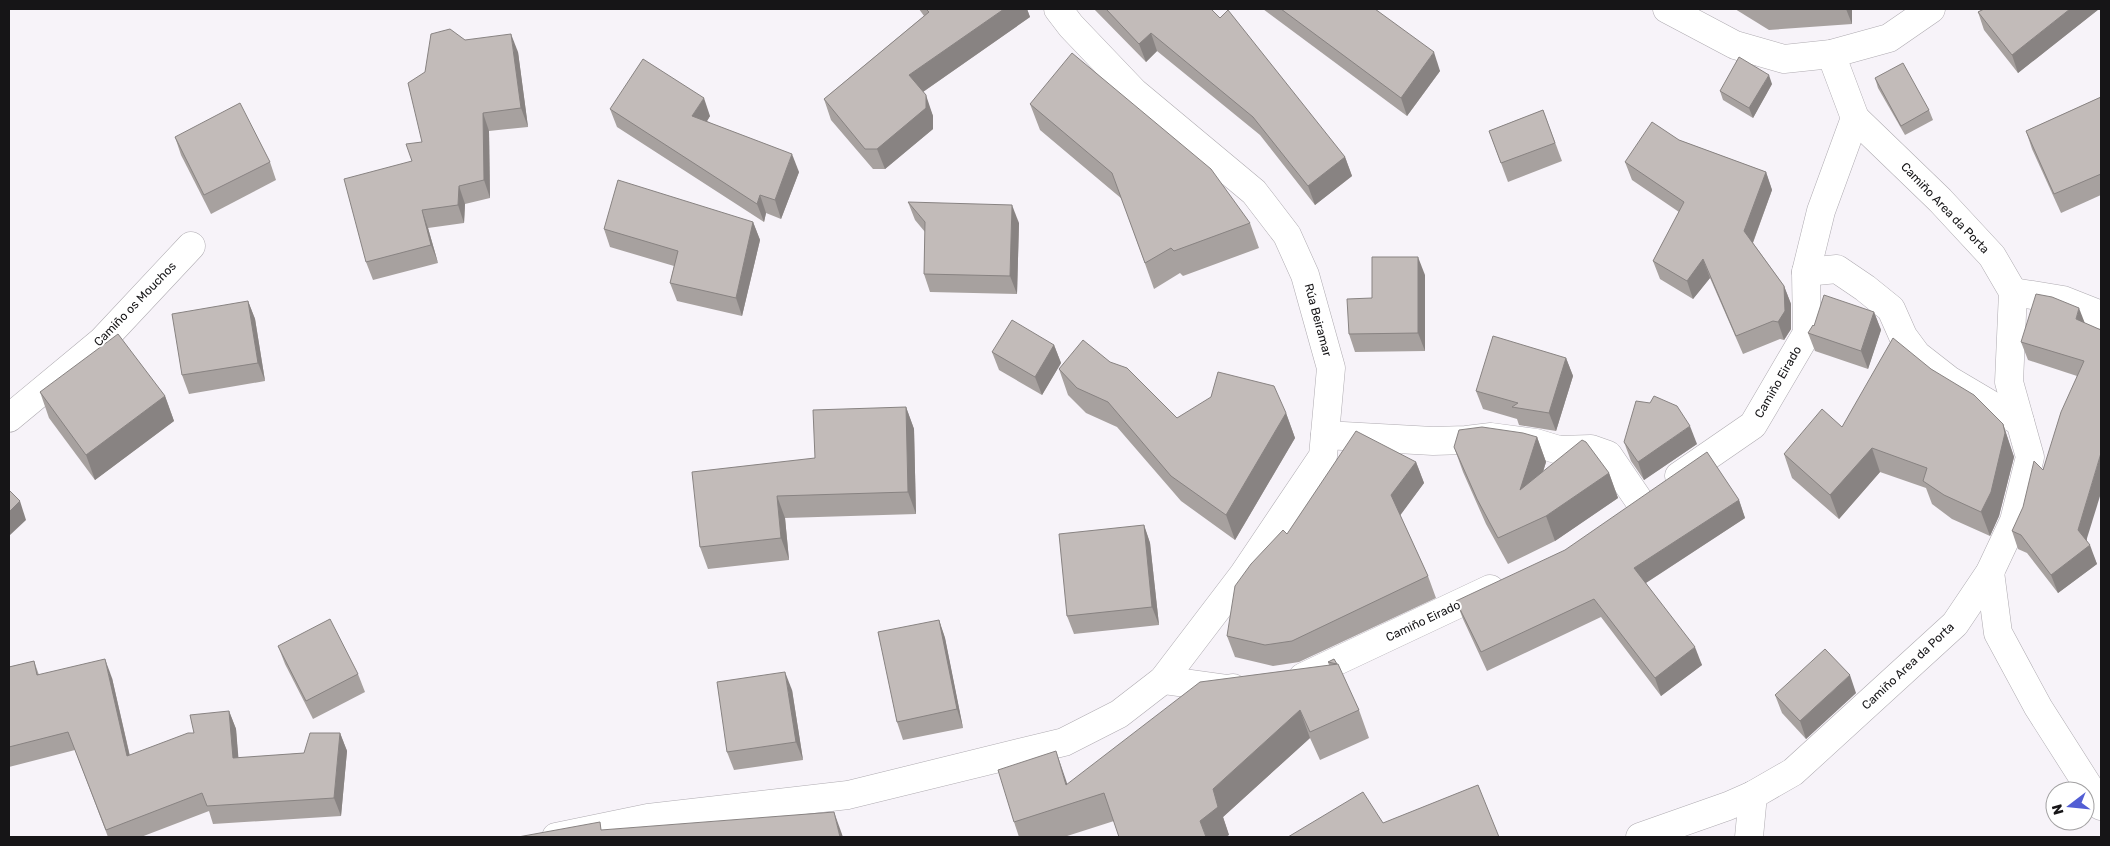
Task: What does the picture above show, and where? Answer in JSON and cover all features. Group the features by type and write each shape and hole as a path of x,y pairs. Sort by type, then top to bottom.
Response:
{"street":[{"name":"Rúa Beiramar","path":"556,837 648,818 848,795 1064,742 1119,714 1163,680 1243,575 1324,456 1330,368 1306,275 1287,235 1254,192 1134,92 1071,26 1058,9"},
{"path":"1667,9 1736,45 1784,59 1831,54 1889,38 1931,9"},
{"path":"1831,54 1855,118"},
{"name":"Camiño Eirado","path":"1617,518 1753,426 1807,332 1806,272 1821,211 1855,118"},
{"name":"Camiño Area da Porta","path":"1640,837 1728,806 1753,795 1793,772 1955,624 1990,572 2014,521 2030,457 2009,382 2013,292 1992,256 1940,200 1855,118"},
{"name":"Camiño os Mouchos","path":"9,418 102,341 191,246"},
{"path":"1806,272 1837,270 1865,288 1891,309 1903,336 1916,355 1949,380 2020,422"},
{"path":"2013,292 2063,300 2101,315"},
{"path":"1325,435 1432,441 1466,440 1491,436 1536,443 1559,450 1591,449 1608,455 1640,502"},
{"path":"1990,572 1998,633 2038,706 2101,806"},
{"name":"Camiño Eirado","path":"1163,680 1228,689 1304,677 1509,580"},
{"path":"1750,837 1753,795"}],"building":[{"path":"926,9 1004,9 909,75 926,95 926,108 877,149 865,149 824,99 929,12"},
{"path":"1106,9 1211,9 1220,18 1228,10 1345,157 1308,186 1253,117 1151,33 1139,44"},
{"path":"1281,9 1375,9 1434,52 1401,98"},
{"path":"1984,9 2070,9 2012,55 1978,12"},
{"path":"450,29 465,40 511,34 521,108 483,113 484,180 459,186 458,205 422,210 431,245 366,262 344,179 412,161 406,144 422,142 408,83 425,72 431,34"},
{"path":"1072,53 1211,169 1250,223 1174,251 1171,248 1145,263 1112,173 1030,104"},
{"path":"1739,57 1769,75 1749,108 1720,91"},
{"path":"643,59 704,98 692,116 792,154 775,200 760,195 757,204 610,109"},
{"path":"1903,63 1929,110 1901,126 1875,78"},
{"path":"2101,97 2101,174 2054,194 2026,131"},
{"path":"240,103 270,162 204,195 175,137"},
{"path":"1543,110 1555,143 1501,163 1489,131"},
{"path":"1652,122 1679,140 1766,172 1744,231 1784,286 1785,311 1778,322 1773,321 1736,336 1703,259 1687,281 1653,261 1684,202 1625,162"},
{"path":"618,180 753,222 736,298 670,283 678,251 604,229"},
{"path":"908,202 1012,205 1010,276 924,274 925,222"},
{"path":"1372,257 1418,257 1418,333 1349,334 1347,299 1372,298"},
{"path":"2036,294 2052,297 2079,308 2076,319 2101,330 2101,453 2078,530 2090,545 2051,575 2021,535 2012,531 2023,507 2034,461 2043,470 2061,412 2084,361 2021,342"},
{"path":"1824,295 1874,312 1861,351 1808,333 1814,326"},
{"path":"248,301 258,363 182,375 172,314"},
{"path":"1012,320 1054,345 1035,377 992,352"},
{"path":"118,334 165,396 86,455 40,392"},
{"path":"1493,336 1566,358 1549,413 1512,407 1518,403 1476,391"},
{"path":"1893,338 1931,369 1974,395 2003,424 2005,433 1991,492 1981,512 1944,495 1923,481 1927,468 1872,448 1830,495 1784,454 1822,409 1842,427"},
{"path":"1083,340 1110,362 1127,368 1177,418 1211,397 1218,372 1274,386 1286,413 1226,515 1171,476 1108,402 1077,388 1059,369"},
{"path":"1654,396 1677,406 1690,426 1638,462 1624,442 1636,401 1650,403"},
{"path":"906,407 908,492 777,496 781,538 700,547 692,472 815,458 813,410"},
{"path":"1482,427 1537,437 1520,490 1582,440 1586,442 1609,473 1546,516 1498,538 1477,499 1454,447 1459,430"},
{"path":"1356,431 1416,462 1391,495 1428,576 1292,641 1265,645 1227,636 1235,586 1251,564 1283,530 1287,534"},
{"path":"1707,452 1739,500 1634,568 1695,647 1655,678 1594,599 1481,652 1456,601 1565,550"},
{"path":"9,490 20,501 9,512"},
{"path":"1144,525 1152,607 1067,616 1059,534"},
{"path":"330,619 358,674 306,701 278,646"},
{"path":"939,620 957,709 897,722 878,632"},
{"path":"1825,649 1850,675 1800,721 1775,695"},
{"path":"105,659 127,756 188,733 194,733 190,715 229,711 233,758 304,753 310,733 340,733 334,798 207,806 202,793 106,830 68,732 9,747 9,667 34,661 37,675"},
{"path":"1334,659 1337,664 1328,662"},
{"path":"1338,664 1359,710 1310,732 1300,710 1213,789 1218,807 1200,821 1206,837 1119,837 1104,793 1014,822 998,770 1056,751 1066,785 1200,682"},
{"path":"785,672 796,742 727,752 717,682"},
{"path":"1478,785 1499,837 1288,837 1363,792 1383,823"},
{"path":"834,812 840,837 518,837 600,822 601,830"}]}
